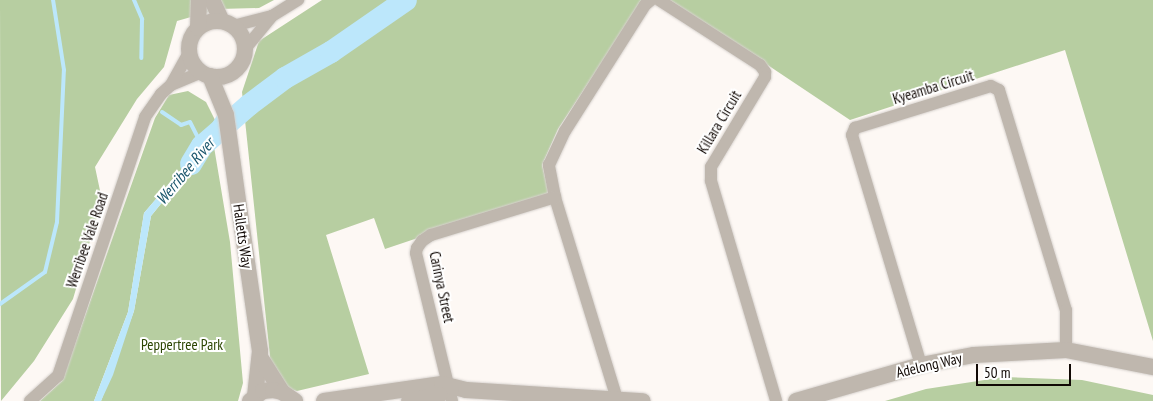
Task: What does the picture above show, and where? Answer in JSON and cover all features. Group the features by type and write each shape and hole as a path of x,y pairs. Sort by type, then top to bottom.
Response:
{"street":[{"path":"198,28 199,0"},
{"path":"212,0 228,23 244,40 245,49"},
{"path":"272,16 228,23 214,21 198,28 190,39 189,54 205,74 218,77 235,71 245,49 272,16 298,0"},
{"path":"618,399 555,198 549,165 562,137 645,5 651,0"},
{"name":"Killara Circuit","path":"659,0 760,65 765,72 765,78 711,167 711,181 776,401"},
{"name":"Werribee Vale Road","path":"30,401 58,376 146,117 161,94 171,85 189,54"},
{"name":"Halletts Way","path":"235,71 229,85 226,115 260,358"},
{"name":"Werribee Vale Road","path":"171,85 205,74"},
{"name":"Halletts Way","path":"205,74 226,115"},
{"name":"Kyeamba Circuit","path":"921,365 852,135 855,128 991,86 999,90 1066,310 1066,350"},
{"name":"Carinya Street","path":"454,392 416,254 422,240 555,198"},
{"name":"Adelong Way","path":"796,401 921,365 974,355 1066,350 1153,367"},
{"path":"260,358 289,396"},
{"path":"252,398 260,358"},
{"path":"324,401 442,384 454,392"},
{"path":"252,398 273,390 289,396"},
{"path":"409,401 454,392 643,401"}],"green space":[{"path":"0,0 274,0 259,8 219,9 177,21 164,67 137,99 95,167 102,200 73,299 34,361 1,401"},
{"path":"322,0 643,0 558,129 542,165 549,194 385,249 374,218 326,235 369,374 297,391 283,387 271,366 242,92 259,41"},
{"path":"670,0 1153,0 1153,341 1065,50 850,120"},
{"path":"188,91 206,102 215,120 191,158 144,213 128,312 94,401 40,401 62,381 155,118 169,95"},
{"name":"Peppertree Park","path":"212,135 230,242 243,383 238,401 101,401 134,311 151,216 195,162"},
{"path":"1004,377 1082,380 1153,395 1153,401 885,401 926,389"}],"water":[{"path":"219,112 223,116 195,162 151,216 134,311 113,375 101,401 94,401 128,312 144,213 191,158"}],"waterway":[{"path":"0,304 45,272 57,222 64,70 53,0"},
{"path":"134,0 142,19 141,58"},
{"name":"Werribee River","path":"191,164 202,146 249,105 285,78 331,52 406,0"},
{"path":"162,112 181,125 190,122 202,146"}]}
